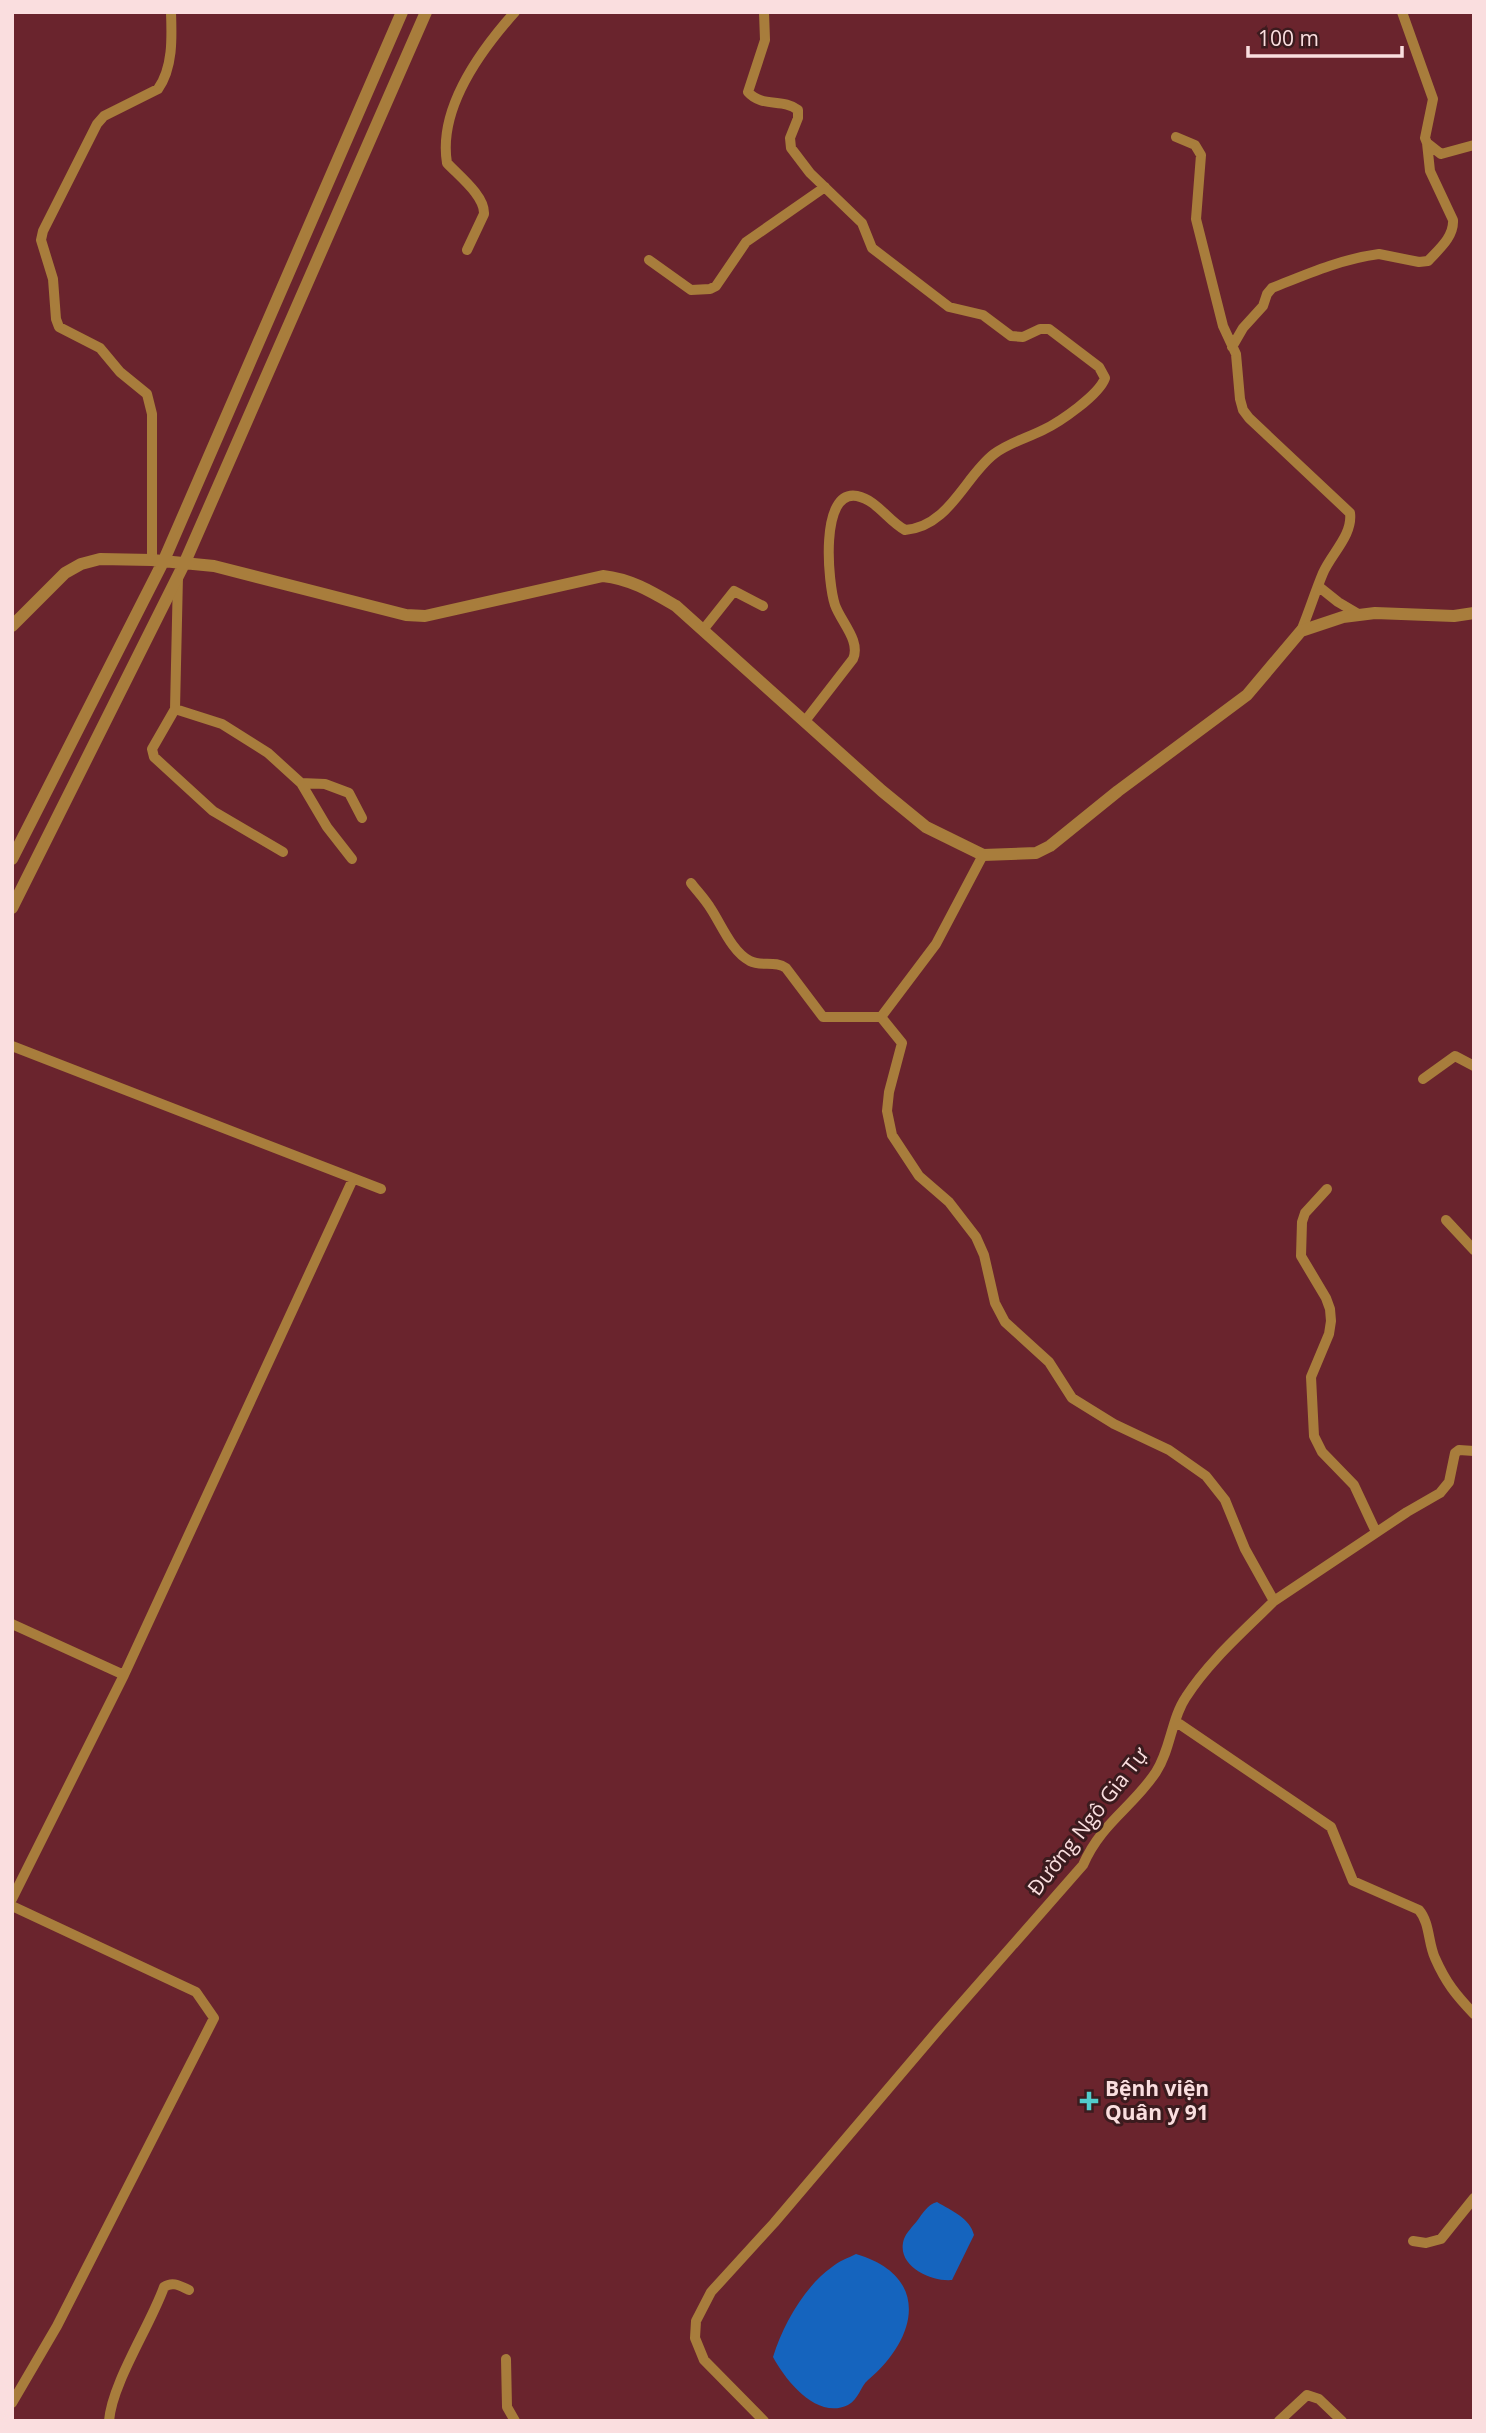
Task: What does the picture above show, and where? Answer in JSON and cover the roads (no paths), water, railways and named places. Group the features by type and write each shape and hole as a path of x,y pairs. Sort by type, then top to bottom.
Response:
{"street":[{"path":"158,560 152,414 147,394 120,372 100,348 59,327 55,319 54,279 41,240 43,231 97,124 104,116 158,89 162,84 169,69 171,12"},
{"path":"12,859 158,560 402,12"},
{"path":"12,908 185,562 426,12"},
{"path":"467,250 485,209 478,197 447,163 451,111 473,66 515,12"},
{"path":"764,12 765,40 748,92 763,102 792,105 799,110 790,144 810,173 862,223 872,248 949,307 983,315 1017,338 1040,329 1049,329 1099,367 1105,378 1098,391 1051,425 994,454 952,504 923,526 905,530 871,502 859,496 849,496 840,501 830,524 830,577 836,608 855,644 856,652 804,721"},
{"path":"1232,347 1242,328 1263,306 1272,288 1333,264 1372,255 1429,261 1448,239 1453,228 1452,220 1430,171 1425,138 1433,99 1402,12"},
{"path":"12,626 65,573 81,564 100,559 158,560 214,566 406,615 425,616 603,576 614,577 643,586 676,606 926,827 983,855 1035,853 1050,846 1118,791 1247,695 1301,631 1318,586 1351,521 1350,513 1243,410 1238,362 1223,326 1196,219 1201,155 1195,145 1176,137"},
{"path":"1427,143 1441,154 1474,145"},
{"path":"649,260 691,290 710,289 716,286 746,242 825,187"},
{"path":"178,575 176,709 152,749 154,757 213,811 283,852"},
{"path":"1318,586 1360,615"},
{"path":"703,630 734,591 763,606"},
{"path":"1301,631 1343,617 1375,613 1454,616 1474,613"},
{"path":"176,709 232,729 258,745 302,783 327,827 352,859"},
{"path":"302,783 325,784 349,793 362,818"},
{"path":"881,1017 936,944 983,855"},
{"path":"691,883 709,906 725,934 744,956 753,962 779,964 786,968 823,1017 881,1017"},
{"path":"881,1017 902,1043 903,1049 889,1092 887,1111 895,1142 919,1175 949,1202 981,1246 995,1303 1004,1322 1043,1356 1072,1398 1114,1424 1169,1450 1206,1476 1225,1500 1245,1549 1273,1601"},
{"path":"12,1045 381,1189"},
{"path":"1423,1079 1455,1056 1474,1066"},
{"path":"12,1899 124,1675 353,1180"},
{"path":"1326,1189 1305,1213 1302,1222 1301,1256 1326,1298 1331,1321 1329,1334 1311,1377 1314,1436 1321,1452 1354,1485 1376,1532"},
{"path":"1446,1220 1474,1250"},
{"name":"Đường Ngô Gia Tự","path":"764,2421 704,2360 695,2337 696,2321 711,2292 774,2224 922,2048 1076,1874 1095,1840 1145,1787 1157,1770 1186,1696 1216,1661 1273,1601 1440,1493 1449,1482 1455,1453 1459,1450 1474,1451"},
{"path":"12,1624 124,1675"},
{"path":"1175,1721 1331,1827 1353,1881 1419,1910 1429,1934 1433,1955 1452,1992 1474,2014"},
{"path":"12,1906 195,1992 214,2018 57,2326 12,2403"},
{"path":"1413,2241 1426,2243 1441,2239 1474,2198"},
{"path":"109,2421 110,2409 122,2378 164,2287 177,2284 189,2290"},
{"path":"506,2359 507,2407 515,2421"},
{"path":"1279,2421 1301,2399 1313,2395 1342,2421"}],"water":[{"path":"937,2202 964,2219 974,2235 952,2280 935,2278 917,2270 905,2257 903,2249 908,2232 925,2210"},
{"path":"856,2254 880,2264 897,2277 906,2292 909,2310 906,2327 898,2346 852,2402 836,2408 825,2407 814,2403 794,2387 773,2357 789,2320 812,2285 835,2265"}],"place":[{"name":"Bệnh viện Quân y 91","path":"1089,2101"}]}
